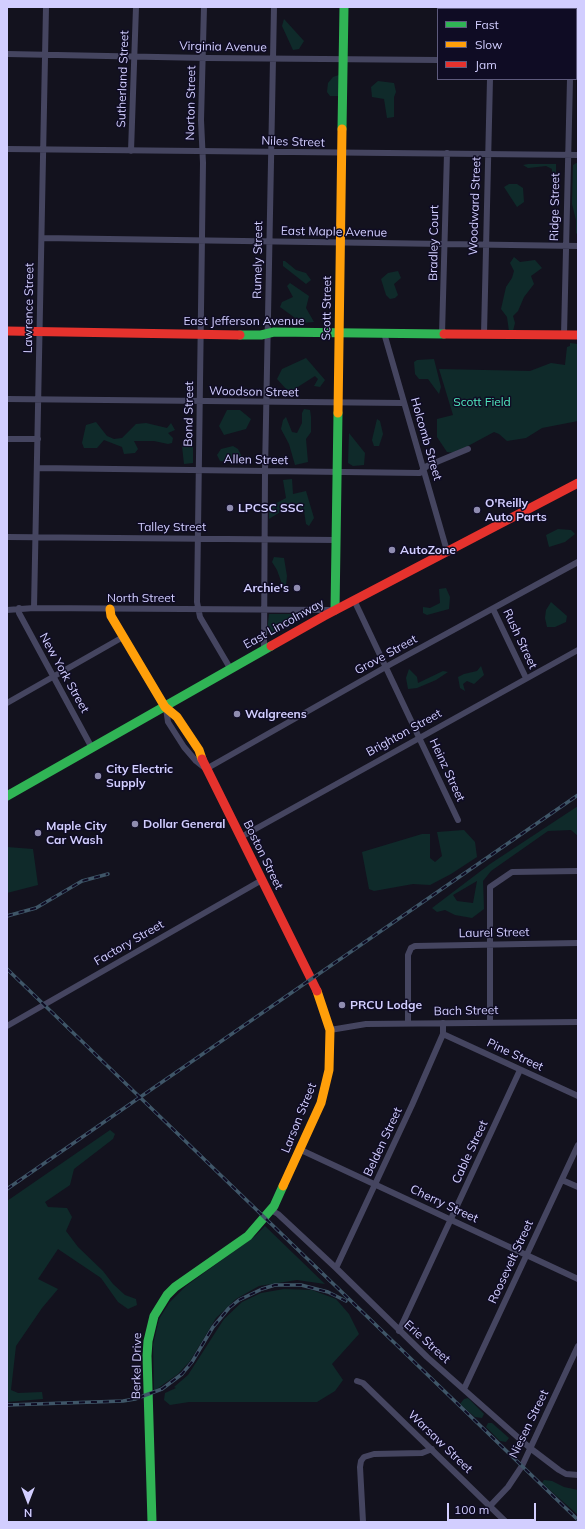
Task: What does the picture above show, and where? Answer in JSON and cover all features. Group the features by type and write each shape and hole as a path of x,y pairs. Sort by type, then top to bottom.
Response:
{"street":[{"name":"Lawrence Street","path":"34,608 38,468 42,149 46,54 46,7"},
{"name":"Sutherland Street","path":"132,151 136,7"},
{"name":"Norton Street","path":"202,151 201,120 204,7"},
{"name":"Rumely Street","path":"264,610 266,403 274,7"},
{"name":"Scott Street","path":"335,610 344,7"},
{"name":"Virginia Avenue","path":"7,54 203,58 437,60"},
{"name":"Woodward Street","path":"484,334 487,154 490,80"},
{"name":"Ridge Street","path":"564,335 570,80"},
{"name":"Niles Street","path":"7,149 342,154 447,153 578,156"},
{"name":"Bond Street","path":"202,151 197,602 198,610 204,623 230,668"},
{"name":"Bradley Court","path":"442,334 447,153"},
{"name":"East Maple Avenue","path":"42,238 340,244 485,244 578,246"},
{"name":"East Jefferson Avenue","path":"7,331 200,334 384,333 578,335"},
{"name":"Holcomb Street","path":"384,333 447,551"},
{"name":"Woodson Street","path":"7,399 338,404 404,403"},
{"path":"7,439 38,440"},
{"name":"Allen Street","path":"38,468 420,473 427,466 468,449"},
{"name":"East Lincolnway","path":"7,796 165,707 230,668 335,610 578,483"},
{"name":"Talley Street","path":"7,537 336,540"},
{"name":"Grove Street","path":"206,769 386,667 578,562"},
{"name":"Heinz Street","path":"354,600 458,820"},
{"name":"New York Street","path":"19,608 19,614 92,748"},
{"name":"North Street","path":"7,610 34,608 335,610"},
{"name":"Boston Street","path":"110,609 111,616 123,638 165,707 177,717 199,750 206,769 314,982 330,1030"},
{"name":"Rush Street","path":"493,609 526,678"},
{"path":"264,610 264,649"},
{"path":"7,703 123,638"},
{"name":"Brighton Street","path":"241,837 578,650"},
{"path":"490,1022 490,887 493,883 512,872 578,871"},
{"name":"Factory Street","path":"7,1026 262,880"},
{"name":"Laurel Street","path":"408,1023 408,955 411,948 419,945 578,943"},
{"name":"Bach Street","path":"330,1030 360,1024 578,1022"},
{"name":"Belden Street","path":"336,1268 443,1034 443,1023"},
{"name":"Larson Street","path":"272,1210 301,1150 324,1094 329,1070 330,1030"},
{"name":"Pine Street","path":"443,1034 578,1096"},
{"name":"Cable Street","path":"399,1331 452,1220 520,1070"},
{"name":"Roosevelt Street","path":"464,1389 578,1145"},
{"name":"Cherry Street","path":"301,1150 578,1279"},
{"path":"562,1180 578,1187"},
{"name":"Erie Street","path":"272,1210 336,1268 399,1331 530,1448 566,1474 578,1475"},
{"name":"Berkel Drive","path":"152,1522 148,1341 154,1316 167,1295 175,1287 248,1236 272,1210"},
{"name":"Niesen Street","path":"490,1506 508,1487 530,1448 578,1346"},
{"name":"Warsaw Street","path":"357,1381 363,1384 432,1449 490,1506 503,1521"},
{"path":"363,1522 360,1468 362,1460 368,1455 422,1453 432,1449"}],"green space":[{"path":"284,19 304,41 299,49 293,50 282,26"},
{"path":"339,75 339,96 330,96 327,92 328,83 333,77"},
{"path":"378,81 394,83 396,92 394,97 394,117 387,118 384,99 372,97 371,87"},
{"path":"578,162 578,235 576,233 576,220 572,204 573,165"},
{"path":"556,164 556,189 553,190 552,169 546,166 528,168 523,165"},
{"path":"509,184 517,184 523,188 524,202 517,207 504,187"},
{"path":"514,257 520,262 535,260 542,268 531,276 534,284 524,297 518,311 513,316 515,323 513,331 509,331 507,317 501,309 506,287 512,278 514,271 510,263"},
{"path":"283,261 296,270 306,273 311,280 306,284 283,266"},
{"path":"398,271 401,278 394,284 398,295 395,298 390,299 386,295 381,279 388,273"},
{"path":"290,283 309,296 306,308 314,322 302,323 280,307 282,302 293,297 287,286"},
{"name":"Scott Field","path":"570,343 578,344 578,421 542,428 526,438 507,441 499,434 494,432 455,453 447,452 437,437 437,419 453,415 439,369 530,371 551,363 565,365 567,347 570,346"},
{"path":"306,358 325,380 320,387 314,386 318,379 315,376 293,390 287,390 277,379 282,369"},
{"path":"434,359 441,387 439,394 428,379 419,379 415,374 414,362 417,360"},
{"path":"304,409 310,410 311,417 311,432 306,439 308,462 295,465 289,444 281,429 283,420 286,417 292,432 297,433 302,423 302,413"},
{"path":"227,410 240,410 251,419 246,429 224,435 219,426"},
{"path":"377,419 380,421 383,434 379,446 374,446 372,440"},
{"path":"96,422 107,436 114,439 122,438 136,424 146,423 167,428 171,423 175,430 168,433 173,438 172,443 168,444 154,441 134,441 138,449 135,453 124,454 122,447 104,440 97,448 84,448 82,443 86,425"},
{"path":"349,433 365,453 364,465 353,466 348,463"},
{"path":"188,442 193,443 193,463 184,464 182,446"},
{"path":"233,446 238,449 242,457 230,462 220,461 217,455 221,449"},
{"path":"292,479 293,494 306,491 314,518 309,526 306,524 304,511 297,506 288,507 269,519 269,507 286,498 283,480"},
{"path":"558,529 571,530 575,534 565,542 549,547 546,535"},
{"path":"274,557 284,558 287,576 286,586 283,587 277,570 272,562"},
{"path":"446,588 450,597 449,609 427,615 423,613 423,607 430,608 440,603 439,589"},
{"path":"551,602 567,616 566,622 555,627 547,627 545,618 546,610"},
{"path":"269,614 299,614 301,617 269,634 267,632"},
{"path":"481,666 484,675 474,684 467,681 463,684 465,691 460,688 458,677 477,671"},
{"path":"409,669 417,677 418,683 443,671 448,672 436,680 417,688 408,689 406,678"},
{"path":"578,806 578,836 571,830 548,831 491,871 483,881 484,909 472,918 455,915 445,910 437,912 432,908 490,864","holes":["477,881 473,903 457,901 453,895"]},
{"path":"464,830 475,842 477,857 451,874 430,885 413,884 374,891 369,889 362,852 422,834 430,834 430,858 435,862 442,856 437,832"},
{"path":"7,847 33,849 38,885 7,893"},
{"path":"110,1130 115,1134 113,1139 74,1169 70,1185 45,1202 48,1207 67,1208 72,1217 66,1231 78,1247 103,1271 113,1284 125,1295 136,1299 137,1305 128,1309 118,1302 101,1278 58,1249 38,1279 58,1289 42,1308 16,1346 11,1390 18,1393 42,1392 43,1399 7,1402 7,1201"},
{"path":"265,1226 325,1284 297,1280 259,1286 236,1299 216,1318 190,1361 178,1374 154,1391 153,1345 159,1319 169,1303 186,1286 255,1236"},
{"path":"284,1289 312,1290 336,1299 349,1314 359,1334 332,1364 343,1380 335,1391 317,1402 189,1402 170,1405 164,1400 165,1393 176,1388 174,1387 188,1375 224,1319 242,1302 261,1293"},
{"path":"468,1398 484,1414 482,1418 475,1417 460,1404 464,1399"},
{"path":"488,1423 492,1423 509,1438 506,1442 500,1441 486,1427"},
{"path":"544,1480 552,1481 564,1487 578,1490 578,1515 542,1483"}],"railway":[{"path":"7,1189 578,795"},
{"path":"7,916 36,908 82,881 108,874"},
{"path":"7,969 578,1520"},
{"path":"7,1405 123,1401 135,1399 162,1389 182,1374 192,1362 213,1327 229,1308 239,1300 262,1289 275,1285 301,1285 328,1292 346,1301"}],"traffic: fast":[{"path":"342,129 344,7"},
{"path":"240,335 261,335 274,332 444,334"},
{"path":"335,610 338,413"},
{"path":"7,796 271,646"},
{"path":"152,1522 147,1356 148,1341 154,1316 167,1295 175,1287 248,1236 274,1206 283,1186"}],"traffic: slow":[{"path":"338,413 342,129"},
{"path":"110,609 111,616 165,707 177,717 199,750 202,759"},
{"path":"283,1186 321,1103 329,1070 330,1030 317,991"}],"traffic: jam":[{"path":"7,331 240,335"},
{"path":"444,334 578,335"},
{"path":"271,646 324,616 578,483"},
{"path":"202,759 317,991"}],"place":[{"name":"LPCSC SSC","path":"230,508"},
{"name":"O'Reilly Auto Parts","path":"477,510"},
{"name":"AutoZone","path":"392,550"},
{"name":"Archie's","path":"297,588"},
{"name":"Walgreens","path":"237,714"},
{"name":"City Electric Supply","path":"98,776"},
{"name":"Dollar General","path":"135,824"},
{"name":"Maple City Car Wash","path":"38,833"},
{"name":"PRCU Lodge","path":"342,1005"}]}
